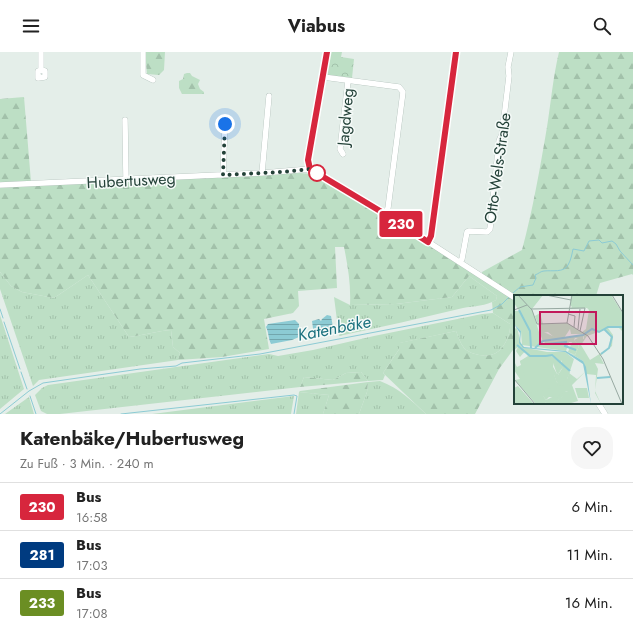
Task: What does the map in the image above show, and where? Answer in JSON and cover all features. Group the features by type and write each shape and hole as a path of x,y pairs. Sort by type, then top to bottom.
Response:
{"street":[{"path":"41,52 41,70"},
{"path":"143,52 143,75 153,80"},
{"path":"327,52 308,160 310,169 385,214 514,298"},
{"path":"428,242 431,236 456,52"},
{"name":"Otto-Wels-Straße","path":"460,262 462,259 466,232 487,232 490,229 499,141 502,134 509,76 508,67 511,52"},
{"path":"323,77 399,88 403,92 388,208 385,214"},
{"name":"Jagdweg","path":"342,154 340,148 348,81"},
{"path":"262,173 269,96"},
{"path":"125,120 126,180"},
{"path":"223,175 225,124"},
{"name":"Hubertusweg","path":"0,185 262,173 310,169"},
{"path":"599,404 605,414"}],"green space":[{"path":"145,52 165,52 164,70 159,75 147,74"},
{"path":"330,52 342,52 341,57 354,59 352,78 328,75 327,72"},
{"path":"559,52 633,52 633,275 632,274 600,283 596,295 514,295 482,274 482,272 522,250 539,173"},
{"path":"190,73 192,76 200,80 198,84 204,94 182,94 179,88 179,81 183,79 184,74"},
{"path":"24,97 31,182 0,183 0,99"},
{"path":"299,173 313,174 384,216 514,300 514,348 499,369 475,414 426,414 383,373 400,348 399,343 456,331 460,342 467,350 475,354 492,355 499,351 505,344 510,328 510,324 493,313 492,302 496,300 497,296 469,276 452,297 396,304 350,305 349,276 344,247 335,247 337,288 298,291 299,306 293,313 264,319 269,349 222,357 178,360 180,353 173,347 171,330 129,337 88,275 54,298 22,292 11,286 0,272 0,186"},
{"path":"0,272 11,286 22,292 54,298 88,275 129,337 171,330 173,347 180,353 178,360 39,380 33,386 0,289"},
{"path":"469,276 497,296 496,300 484,305 463,308 339,336 334,297 350,305 396,304 452,297"},
{"path":"493,313 510,324 510,332 507,340 502,348 496,353 492,355 484,355 475,354 467,350 461,344 456,331 400,343 400,348 383,373 385,375 383,380 368,381 361,372 346,373 333,380 304,377 300,387 60,414 47,414 41,411 35,395 42,388 48,385 269,354 278,356"},
{"path":"0,315 24,389 0,409"},
{"path":"361,372 368,381 300,387 304,377 333,380 346,373"},
{"path":"380,381 399,391 426,414 359,414 367,392 368,382"},
{"path":"368,382 367,392 359,414 323,414 329,395 299,392 300,391"},
{"path":"299,392 329,395 323,414 296,414"},
{"path":"294,396 291,414 152,414"},
{"path":"29,397 34,414 5,414"}],"water":[{"path":"327,315 331,316 334,333 314,336 312,321 319,319 321,321"},
{"path":"295,320 299,324 299,337 292,340 271,344 266,327 268,324"}],"waterway":[{"name":"Katenbäke","path":"513,293 520,287 533,285 536,278 535,275 541,272 558,271 566,268 570,261 573,249 584,251 589,241 599,240 602,243 612,241 633,265"},
{"name":"Katenbäke","path":"0,414 29,391 43,383 140,369 176,366 182,363 260,354 491,310 502,304 509,297"},
{"path":"0,309 3,318"},
{"path":"4,322 20,369"},
{"path":"21,372 27,389"},
{"path":"121,414 294,395 297,396 294,414"},
{"path":"30,396 36,414"}],"bus line":[{"name":"230","path":"327,52 308,160 310,169 428,242 431,236 456,52"}],"route":[{"path":"225,124 223,175 300,171 310,169 317,173"}]}
